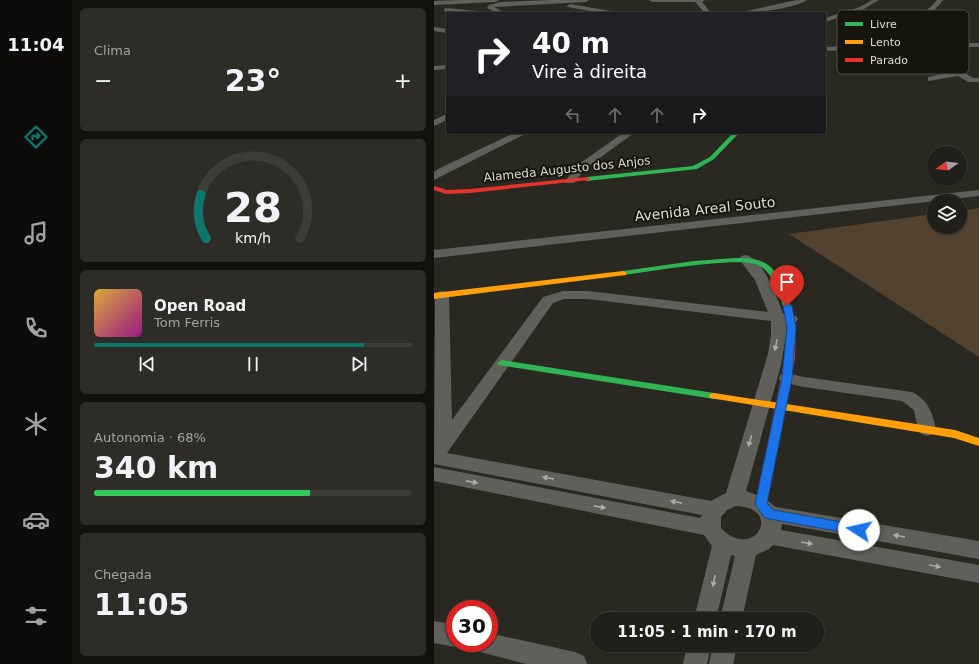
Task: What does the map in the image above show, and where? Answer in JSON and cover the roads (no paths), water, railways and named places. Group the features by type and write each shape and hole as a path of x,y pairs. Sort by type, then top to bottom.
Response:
{"street":[{"path":"434,3 496,0"},
{"path":"497,12 490,8 491,6 501,4 586,0"},
{"path":"652,0 702,0"},
{"path":"697,0 707,12"},
{"path":"746,12 786,5 804,0"},
{"path":"856,10 876,0"},
{"path":"931,10 936,7 940,0"},
{"path":"556,1 571,7 604,12"},
{"path":"434,10 462,12"},
{"path":"826,20 837,16"},
{"path":"434,29 446,31"},
{"path":"826,44 837,42"},
{"path":"826,49 837,49"},
{"path":"434,68 446,67"},
{"path":"931,79 955,74"},
{"path":"962,74 976,81"},
{"path":"434,123 446,117"},
{"name":"Alameda Augusto dos Anjos","path":"434,177 444,170 520,134"},
{"path":"570,181 577,170 587,161 618,142 628,134"},
{"name":"Alameda Augusto dos Anjos","path":"434,188 446,192 454,192 676,171 702,166 711,160 735,134"},
{"name":"Avenida Areal Souto","path":"434,254 979,193"},
{"path":"746,259 752,265 784,318 792,337 787,378 765,509 772,526 768,536 760,544 747,549 738,549 716,527 437,452 438,296 746,259"},
{"path":"437,452 548,300 563,295 588,295 784,318"},
{"path":"734,498 767,384 778,336 784,318"},
{"path":"502,363 955,434 979,442"},
{"path":"787,378 804,382 906,396 914,399 921,405 925,412 927,430"},
{"path":"434,474 716,527"},
{"path":"707,612 716,527 723,502 734,498 748,499 765,509 979,550"},
{"path":"768,536 979,574"},
{"path":"733,612 747,549"},
{"path":"434,632 446,634"},
{"path":"498,646 575,664"},
{"path":"695,664 698,652"},
{"path":"721,664 724,652"}]}
